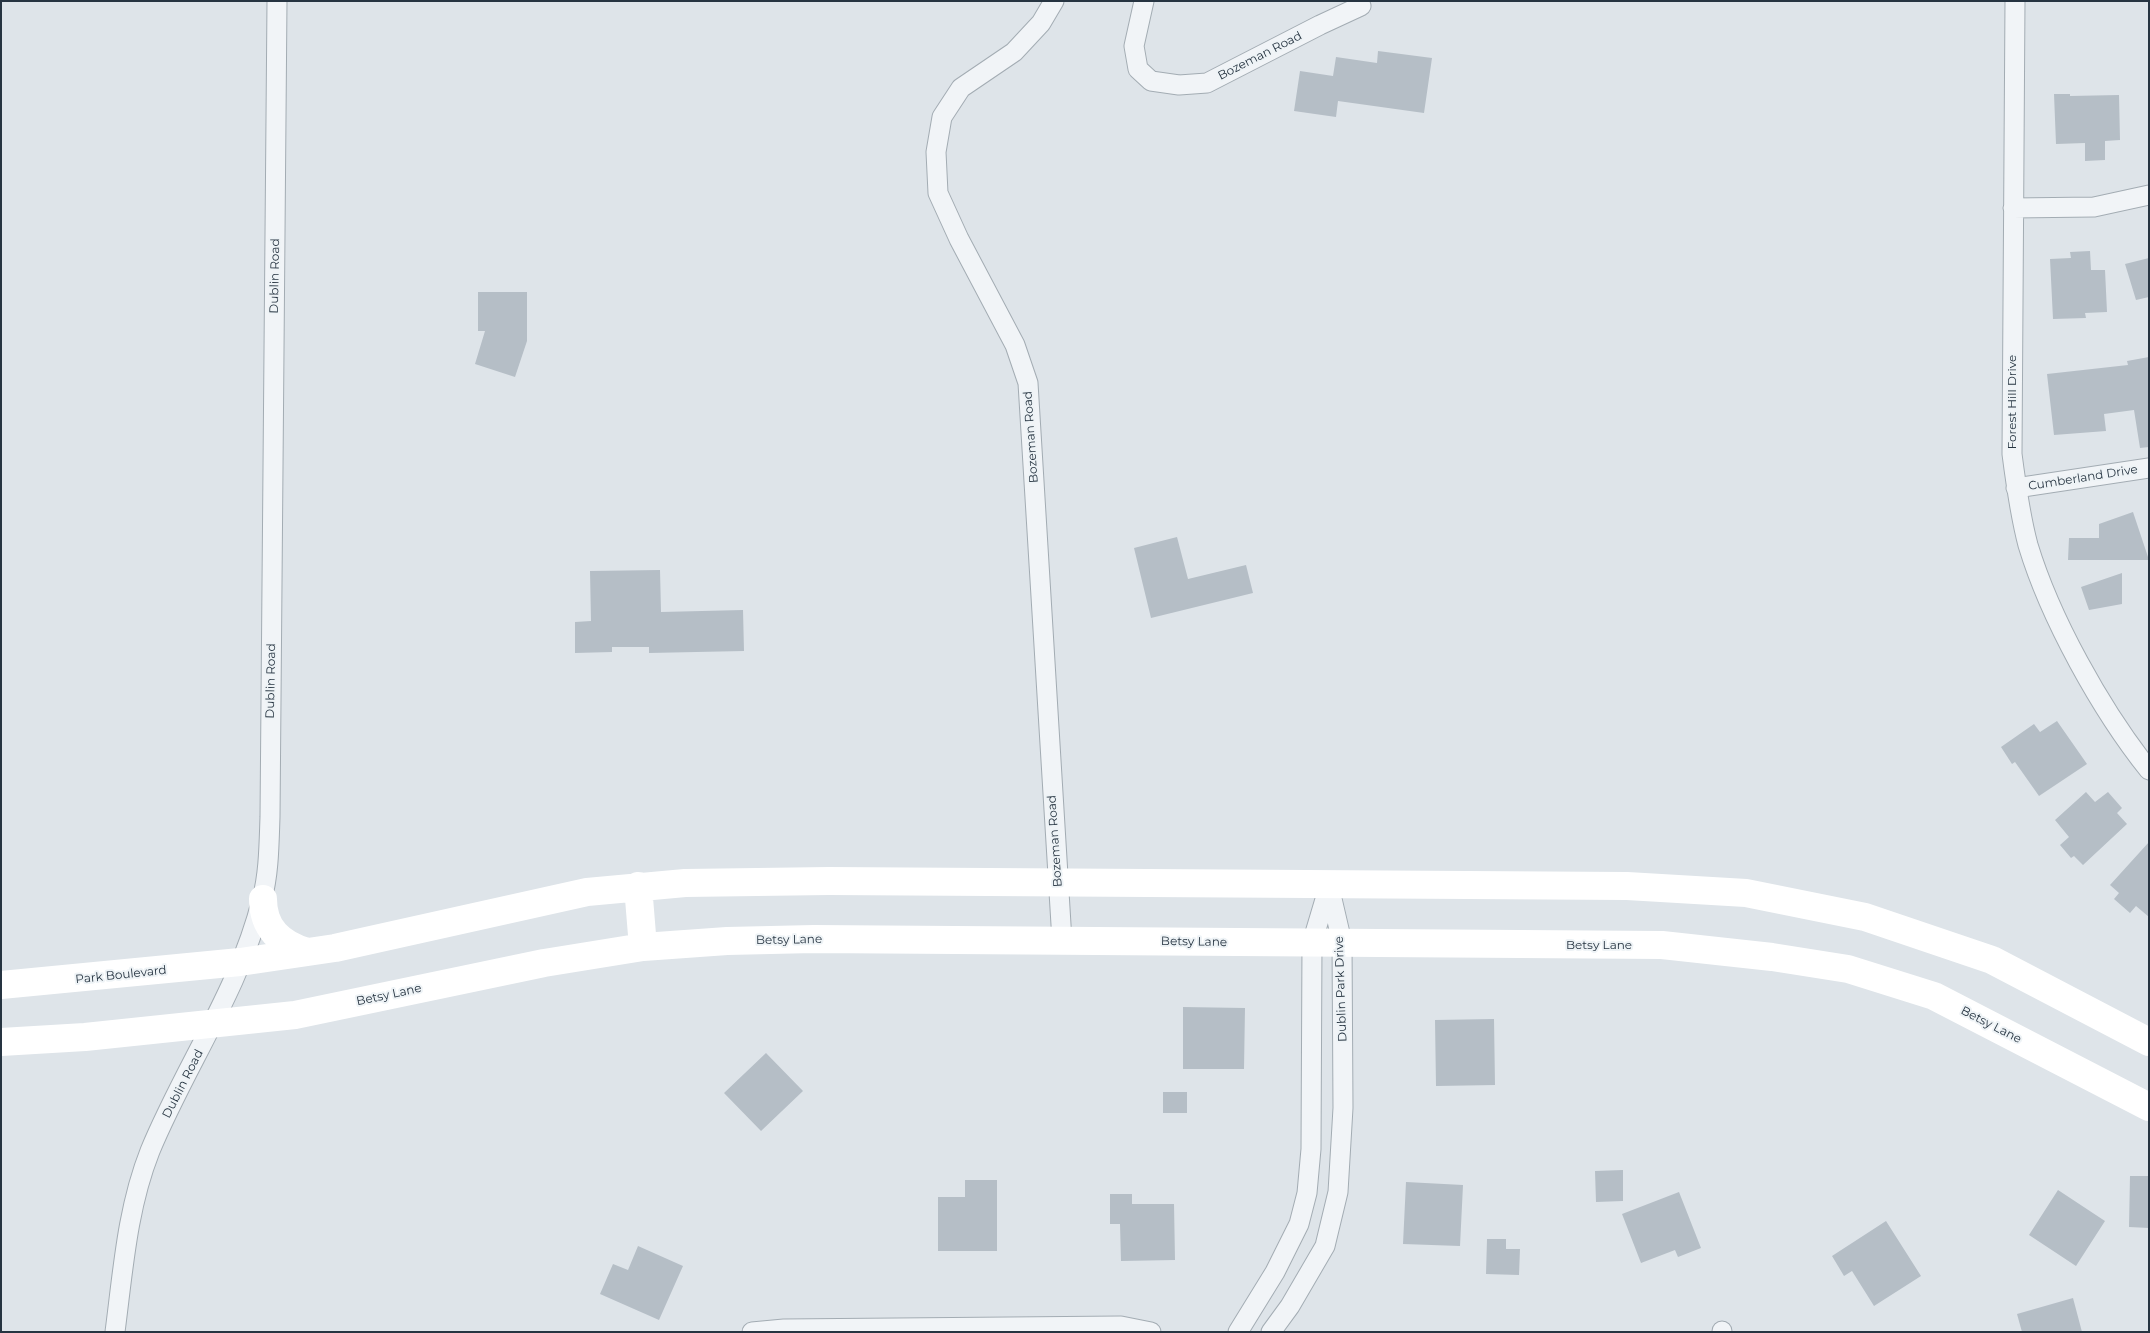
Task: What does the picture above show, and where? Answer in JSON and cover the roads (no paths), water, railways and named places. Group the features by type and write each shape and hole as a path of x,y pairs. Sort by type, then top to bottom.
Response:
{"main road":[{"path":"240,962 335,948 587,892 685,883 1627,886 1746,893 1865,917 1992,960 2149,1042"},
{"path":"638,886 643,947"},
{"path":"263,899 265,918 274,934 292,948 307,952"},
{"name":"Betsy Lane","path":"213,1024 295,1015 544,964 643,947 727,941 814,939 1062,940 1662,945 1772,957 1848,969 1934,996 2149,1107"},
{"name":"Park Boulevard","path":"1,985 240,962"},
{"path":"1,1042 85,1037 213,1024"}],"street":[{"name":"Dublin Road","path":"115,1332 135,1196 160,1128 213,1024 240,962 263,899 268,859 270,817 277,1"},
{"name":"Bozeman Road","path":"1054,1 1041,23 1014,52 961,88 942,117 936,152 938,193 959,239 1015,345 1028,384 1062,940"},
{"name":"Bozeman Road","path":"1144,1 1134,46 1138,69 1151,81 1179,85 1207,83 1320,24 1361,6"},
{"name":"Forest Hill Drive","path":"2015,1 2012,454 2016,488 2034,564 2066,637 2104,706 2129,746 2149,770"},
{"path":"2013,208 2094,207 2149,195"},
{"name":"Cumberland Drive","path":"2016,488 2149,468"},
{"name":"Dublin Park Drive","path":"1271,1332 1290,1306 1325,1246 1338,1192 1343,1108 1342,942 1329,886"},
{"name":"Dublin Park Drive","path":"1238,1332 1275,1272 1299,1224 1307,1193 1310,1149 1312,943 1329,886"},
{"name":"Dublin Park Drive","path":"1311,1057 1343,1057"},
{"path":"1302,1212 1330,1222"},
{"path":"752,1332 784,1329 1120,1326 1151,1332"}]}
